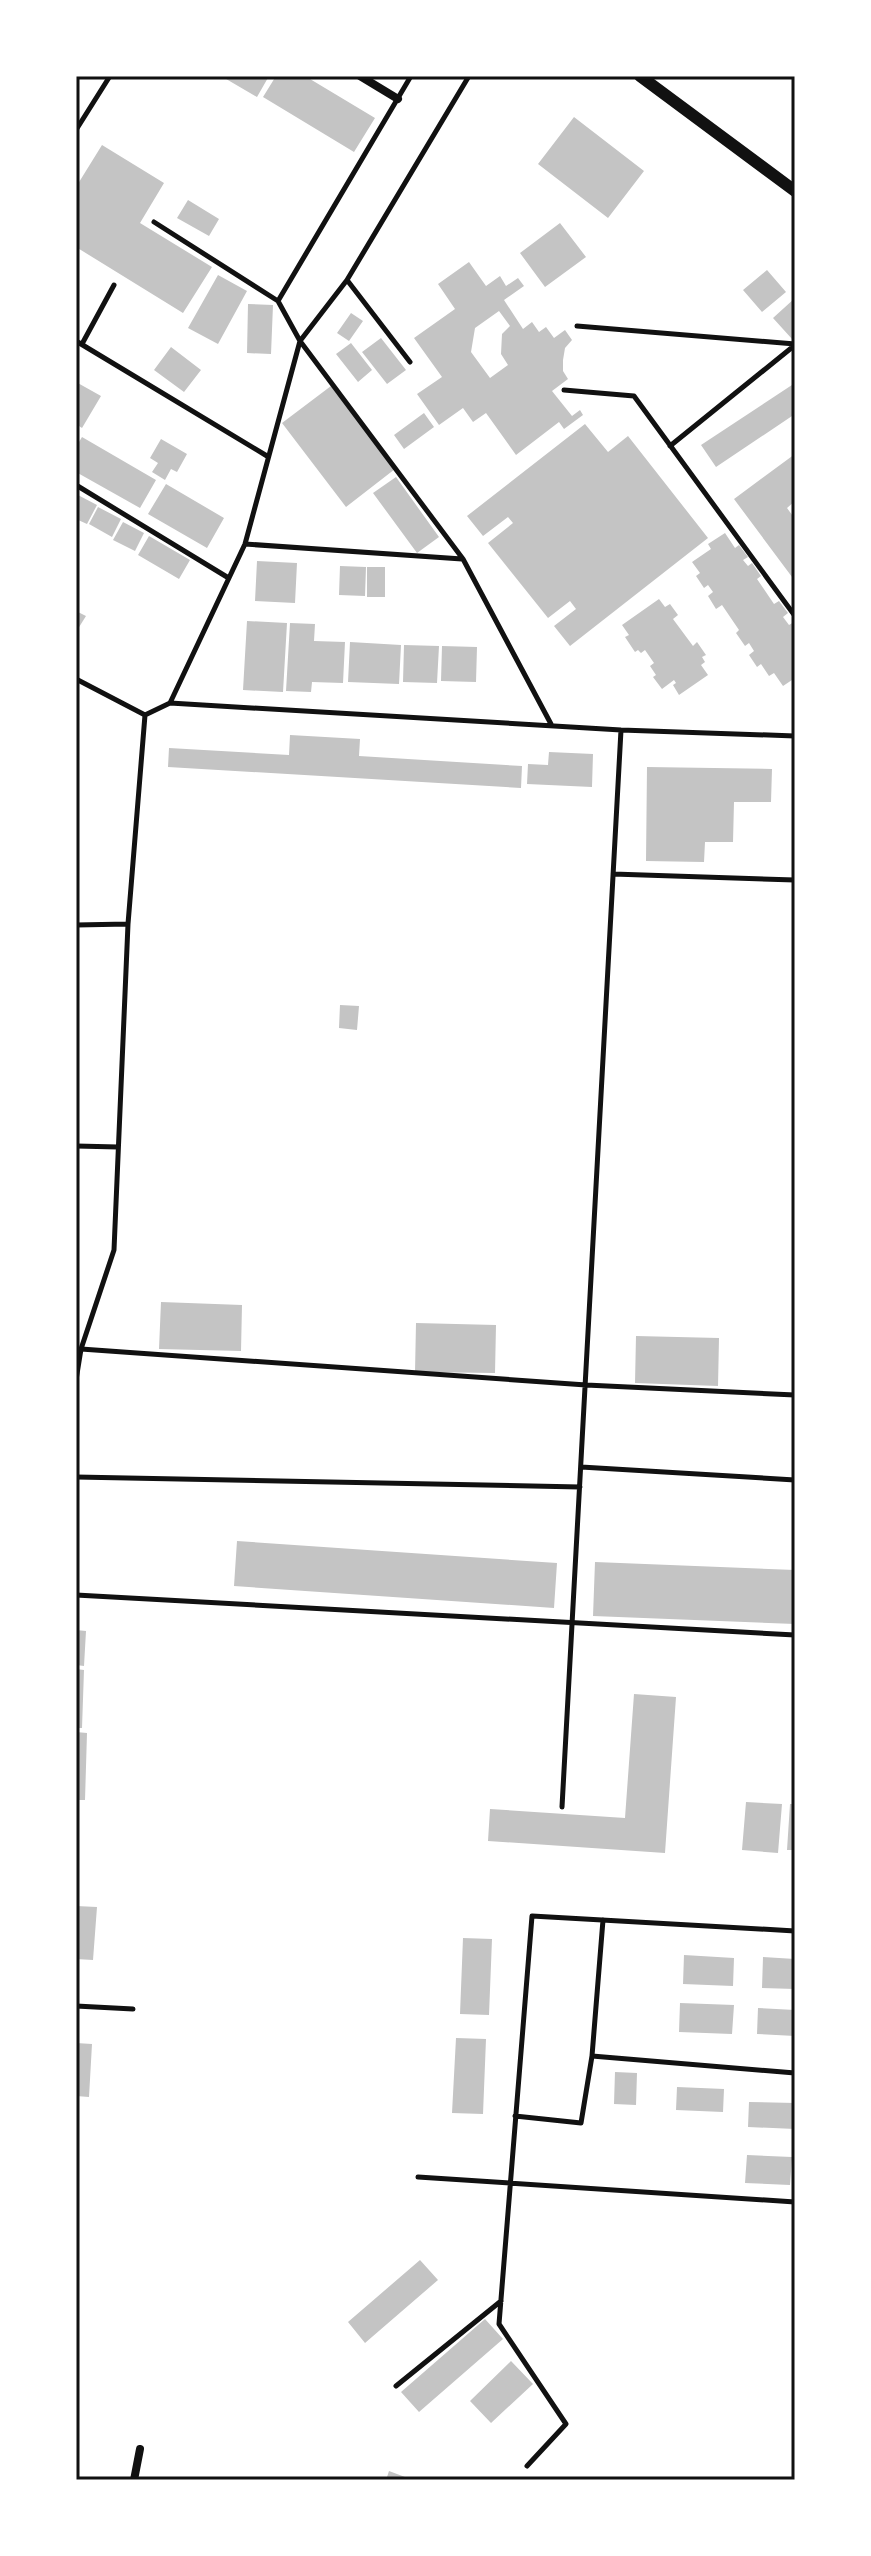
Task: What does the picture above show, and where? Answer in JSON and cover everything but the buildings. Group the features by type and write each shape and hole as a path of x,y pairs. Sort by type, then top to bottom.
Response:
{"street":[{"path":"360,76 398,99"},
{"path":"640,76 795,191"},
{"path":"134,2480 140,2449"}],"lane":[{"path":"76,130 110,76"},
{"path":"278,301 411,76"},
{"path":"170,703 245,544 300,341 347,280 469,76"},
{"path":"154,222 278,301 300,341 463,559 551,724"},
{"path":"347,280 410,362"},
{"path":"114,285 79,342 267,456"},
{"path":"577,326 795,344"},
{"path":"670,446 795,344"},
{"path":"564,390 634,396 795,616"},
{"path":"76,485 227,577"},
{"path":"245,544 463,559"},
{"path":"76,679 145,715"},
{"path":"145,715 170,703 621,730 795,736"},
{"path":"76,1380 79,1351 114,1250 128,924 145,715"},
{"path":"562,1807 621,730"},
{"path":"613,874 795,880"},
{"path":"76,925 128,924"},
{"path":"76,1146 118,1147"},
{"path":"79,1351 586,1385 795,1395"},
{"path":"581,1467 795,1480"},
{"path":"76,1477 580,1487"},
{"path":"76,1595 795,1635"},
{"path":"527,2466 566,2424 499,2324 532,1916 795,1931"},
{"path":"515,2116 581,2123 592,2056 603,1920"},
{"path":"76,2006 133,2009"},
{"path":"592,2056 795,2073"},
{"path":"418,2177 795,2202"},
{"path":"396,2386 501,2300"}]}
